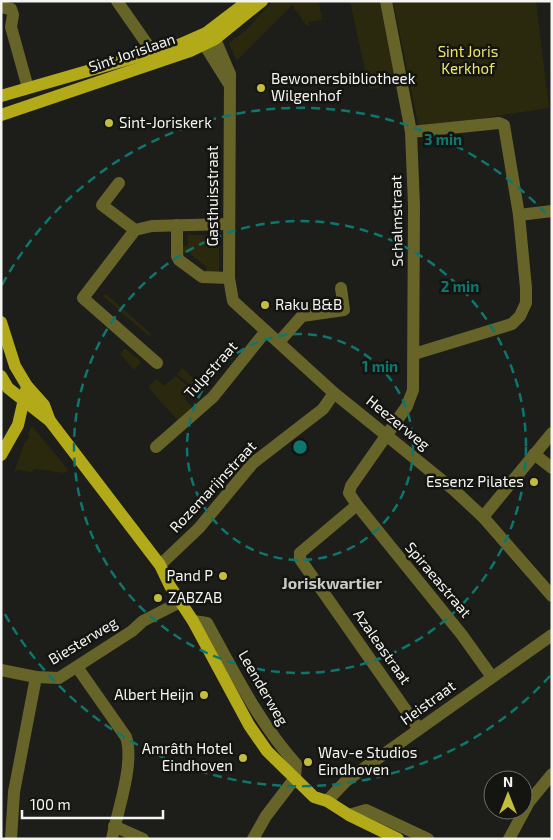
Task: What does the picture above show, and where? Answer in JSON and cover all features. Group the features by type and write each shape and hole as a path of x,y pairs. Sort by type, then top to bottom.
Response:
{"main road":[{"name":"Sint Jorislaan","path":"208,39 248,1"},
{"name":"Sint Jorislaan","path":"1,115 208,39 262,1"},
{"name":"Sint Jorislaan","path":"1,96 154,58"},
{"name":"Leenderweg","path":"1,322 15,366 27,386 44,405 50,421"},
{"name":"Leenderweg","path":"1,376 8,388 50,421 170,576 249,725 267,751 314,797 327,801 378,835 398,839"},
{"path":"1,455 18,425 25,402 27,386"}],"street":[{"path":"117,1 154,58"},
{"name":"Schalmstraat","path":"357,505 349,493 351,486 412,398 414,354 411,132 386,1"},
{"path":"1,7 11,9 13,15 10,26 28,88"},
{"name":"Gasthuisstraat","path":"208,39 229,84 229,278"},
{"path":"411,132 499,123 504,125 519,216 526,288 526,303 520,316 512,324 414,354"},
{"path":"119,183 102,205 135,230"},
{"path":"519,216 552,211"},
{"path":"157,363 82,298 135,230 152,226 229,224"},
{"path":"177,225 177,256 179,260 202,278 229,278"},
{"name":"Heezerweg","path":"229,278 233,301 334,393 483,517 552,596"},
{"path":"279,342 302,316 344,310 341,288"},
{"name":"Tulpstraat","path":"156,447 213,397 266,331"},
{"name":"Rozemarijnstraat","path":"162,568 252,463 322,409 334,393"},
{"path":"483,517 552,433"},
{"path":"534,454 552,468"},
{"name":"Azaleastraat","path":"357,505 300,553 300,559 419,729"},
{"name":"Spiraeastraat","path":"357,505 462,635 492,677"},
{"name":"Biesterweg","path":"11,839 14,792 36,677 59,678 180,598"},
{"name":"Leenderweg","path":"193,621 208,623 274,740 296,764 295,778"},
{"name":"Heistraat","path":"327,801 346,781 552,635"},
{"path":"77,667 126,737 129,745 129,759 113,832 143,839"},
{"path":"1,670 36,677"},
{"path":"509,839 530,802 552,774"},
{"path":"253,839 266,816 295,778"},
{"path":"349,815 366,810 428,839"}],"green space":[{"path":"273,1 319,1 322,20 308,22 309,25 306,25 292,5 236,61 229,43 245,31"},
{"path":"350,1 381,1 397,84 369,89"},
{"name":"Sint Joris Kerkhof","path":"393,1 536,1 549,108 419,128"},
{"path":"187,235 219,235 219,272 203,274 207,268 187,251 183,256 182,246 188,246"},
{"path":"106,294 151,334 149,336 103,296"},
{"path":"125,348 141,362 134,370 120,354"},
{"path":"182,368 202,386 198,391 177,374"},
{"path":"176,376 193,391 184,398 193,408 178,421 148,387 157,379 164,386"},
{"path":"32,426 68,470 65,473 35,469 31,472 19,470 14,472 25,442 30,437 28,434"}],"place":[{"name":"Bewonersbibliotheek Wilgenhof","path":"261,88"},
{"name":"Sint-Joriskerk","path":"109,123"},
{"name":"Raku B&B","path":"265,305"},
{"name":"Essenz Pilates","path":"534,482"},
{"name":"Pand P","path":"223,576"},
{"name":"ZABZAB","path":"158,598"},
{"name":"Albert Heijn","path":"204,695"},
{"name":"Amrâth Hotel Eindhoven","path":"243,758"},
{"name":"Wav-e Studios Eindhoven","path":"308,762"}],"district":[{"name":"Joriskwartier","path":"332,583"}]}
